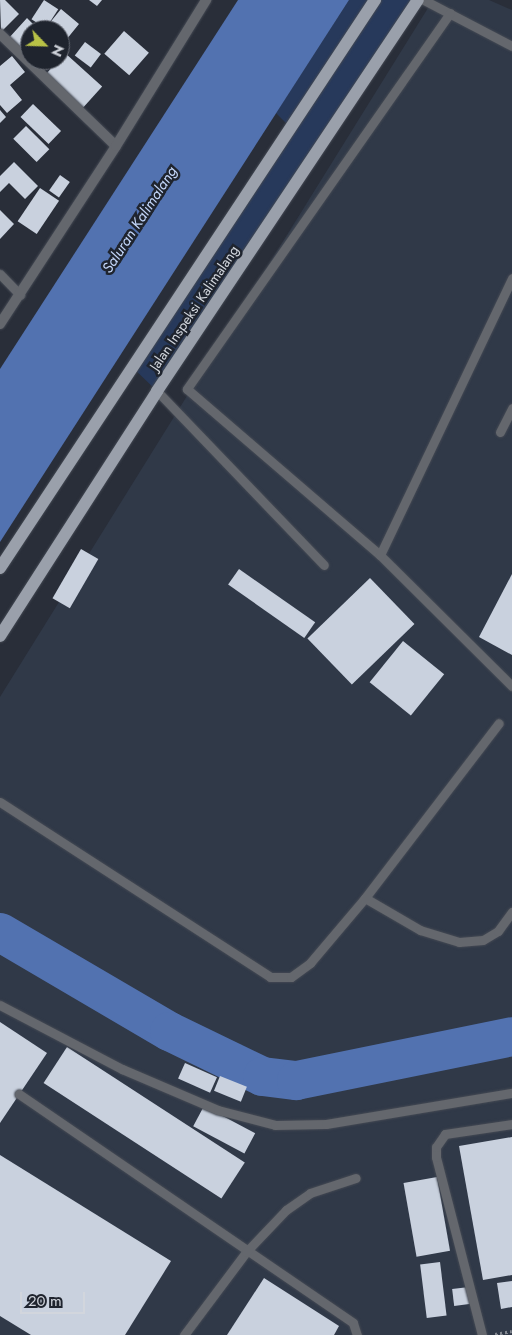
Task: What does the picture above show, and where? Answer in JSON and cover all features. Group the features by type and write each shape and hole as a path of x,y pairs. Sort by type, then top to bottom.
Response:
{"main road":[{"name":"Jalan Inspeksi Kalimalang","path":"0,568 375,0"},
{"name":"Jalan Inspeksi Kalimalang","path":"0,636 157,391 418,0"}],"street":[{"path":"0,324 116,146 206,0"},
{"path":"0,34 116,146"}],"lane":[{"path":"424,0 512,46"},
{"path":"450,13 187,389 380,555 512,686"},
{"path":"0,274 20,295"},
{"path":"380,555 512,278"},
{"path":"157,391 324,565"},
{"path":"500,432 512,408"},
{"path":"0,802 270,977 291,977 310,963 365,898 500,723"},
{"path":"365,898 420,930 460,942 483,940 498,932 512,912"},
{"path":"0,1005 122,1069 218,1110 275,1125 326,1124 512,1093"},
{"path":"19,1094 246,1252 353,1323 357,1335"},
{"path":"482,1335 436,1147 445,1134 512,1124"},
{"path":"184,1335 246,1252 286,1210 310,1193 356,1178"}],"path":[{"path":"490,1335 512,1331"}],"shaded area":[{"path":"349,0 418,0 157,391 131,366 290,127 276,113"},
{"path":"433,0 489,0 512,10 512,1335 0,1335 0,697"}],"water":[{"name":"Saluran Kalimalang","path":"238,0 349,0 0,542 0,369"}],"building":[{"path":"0,0 5,0 19,14 1,32"},
{"path":"44,0 58,9 51,20 33,20"},
{"path":"89,0 102,0 97,6"},
{"path":"61,9 79,24 70,35 70,20 52,20"},
{"path":"20,26 20,49 8,39"},
{"path":"124,31 149,53 129,75 104,54"},
{"path":"85,42 101,54 91,68 75,56"},
{"path":"12,56 20,66 20,70 25,72 10,85 22,100 7,113 0,105 0,66"},
{"path":"70,58 102,86 82,109 45,75 50,70 70,70"},
{"path":"33,104 61,131 49,144 20,117"},
{"path":"0,110 6,117 0,123"},
{"path":"26,126 49,149 37,162 13,139"},
{"path":"14,162 38,186 25,199 9,183 0,192 0,176"},
{"path":"60,175 70,182 59,197 49,191"},
{"path":"40,188 59,201 37,234 18,221"},
{"path":"0,210 14,224 0,239"},
{"path":"81,549 98,559 70,608 52,598"},
{"path":"239,569 315,622 304,638 228,585"},
{"path":"512,574 512,655 479,637"},
{"path":"370,578 414,624 352,684 307,638"},
{"path":"403,641 444,674 411,716 370,682"},
{"path":"0,1022 47,1053 0,1123"},
{"path":"67,1047 245,1162 221,1199 44,1083"},
{"path":"185,1063 217,1077 210,1093 178,1079"},
{"path":"220,1076 247,1087 241,1102 214,1091"},
{"path":"204,1106 255,1133 244,1154 193,1126"},
{"path":"512,1137 512,1275 483,1280 459,1146"},
{"path":"0,1155 171,1261 125,1335 31,1335 0,1316"},
{"path":"437,1177 450,1251 417,1257 404,1183"},
{"path":"440,1262 447,1316 427,1318 420,1264"},
{"path":"264,1278 339,1326 334,1335 227,1335"},
{"path":"512,1281 512,1307 501,1309 497,1283"},
{"path":"469,1287 471,1304 454,1306 452,1289"}],"waterway":[{"path":"0,932 169,1031 262,1076 296,1080 512,1036"}]}
